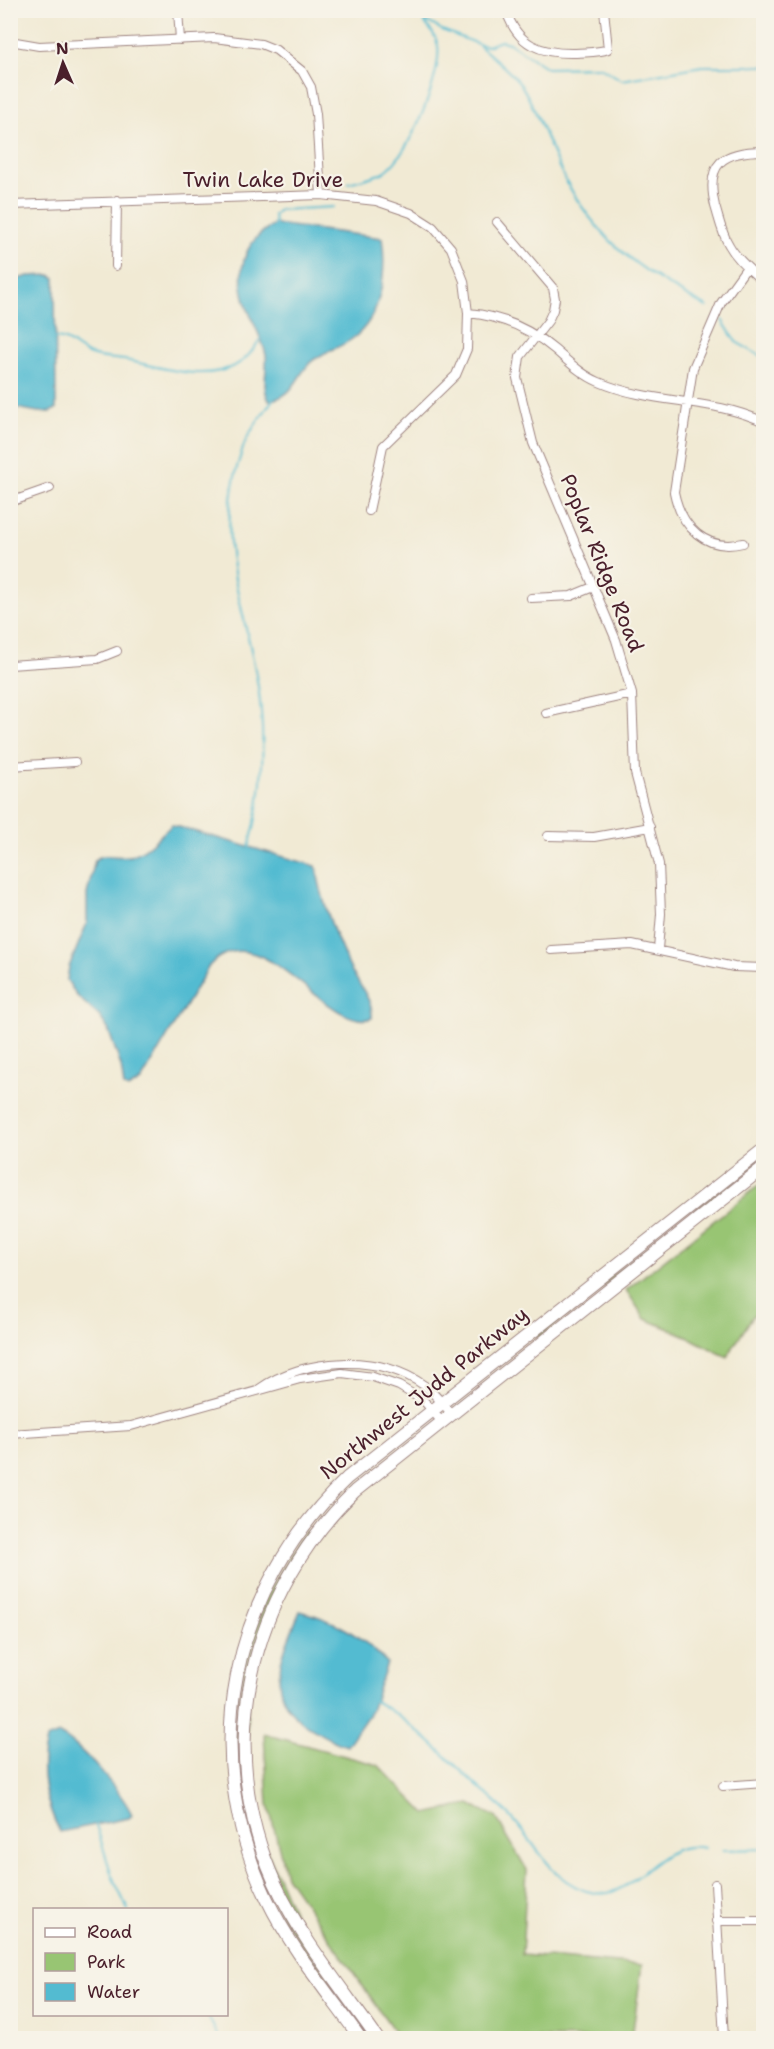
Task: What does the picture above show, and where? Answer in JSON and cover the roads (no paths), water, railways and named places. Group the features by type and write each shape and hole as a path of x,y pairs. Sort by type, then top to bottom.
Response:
{"highway":[{"name":"Northwest Judd Parkway","path":"360,2038 284,1929 253,1865 238,1817 230,1751 232,1709 238,1666 251,1621 266,1587 293,1540 313,1513 347,1478 764,1149"},
{"name":"Northwest Judd Parkway","path":"377,2038 292,1916 269,1867 254,1819 248,1788 245,1751 247,1702 264,1630 282,1587 299,1557 331,1515 355,1491 764,1167"}],"street":[{"path":"178,10 180,40"},
{"path":"507,10 513,27 523,40 539,50 553,54 599,52 608,48 604,10"},
{"path":"10,41 39,46 233,39 261,44 289,58 302,71 310,87 316,114 321,195"},
{"path":"764,151 731,154 716,166 712,180 712,192 724,237 747,267 764,283"},
{"name":"Twin Lake Drive","path":"10,205 321,195 376,201 411,213 433,227 451,248 464,281 468,313 467,350 456,375 383,446 369,511"},
{"path":"116,266 117,200"},
{"name":"Poplar Ridge Road","path":"497,222 532,260 553,288 555,299 553,310 548,321 520,357 517,378 533,442 616,640 632,694 635,773 659,864 661,914 658,949"},
{"path":"743,543 728,546 712,543 690,529 678,512 674,492 693,368 721,303 747,267"},
{"path":"468,313 492,316 520,325 596,381 619,390 711,404 745,413 764,422"},
{"path":"10,502 50,488"},
{"path":"531,598 571,596 593,587"},
{"path":"10,665 98,659 117,651"},
{"path":"546,713 632,694"},
{"path":"10,766 75,762"},
{"path":"548,836 594,837 650,827"},
{"path":"551,950 632,945 734,967 764,968"},
{"path":"257,1389 268,1382 306,1368 356,1364 382,1368 416,1381 446,1417"},
{"path":"10,1434 131,1426 257,1389 309,1377 351,1374 399,1386 437,1406 446,1417"},
{"path":"723,1786 764,1783"},
{"path":"715,1884 724,2038"},
{"path":"716,1921 764,1921"}],"water":[{"path":"275,224 382,238 384,265 376,307 362,330 352,339 311,362 289,391 269,400 265,384 266,355 243,295 242,271 248,249 264,231"},
{"path":"50,275 55,278 56,409 50,412 11,407 11,281 28,276"},
{"path":"172,825 316,866 325,905 334,930 350,968 368,998 372,1018 354,1018 335,1009 271,962 250,952 229,953 209,966 141,1081 128,1089 124,1087 121,1066 108,1029 100,1017 77,996 67,980 69,967 87,923 87,894 95,860 103,856 128,856 138,853"},
{"path":"300,1611 348,1630 387,1663 371,1711 347,1746 309,1727 294,1715 284,1702 279,1673 287,1643"},
{"path":"59,1734 89,1758 111,1783 132,1815 129,1818 60,1832 50,1810 43,1775 46,1739"}],"waterway":[{"path":"407,10 442,30 478,44 487,46 501,41 509,43 547,68 600,67 622,80 702,66 764,66"},
{"path":"348,183 384,172 394,163 404,150 422,114 435,76 438,59 436,39 424,22"},
{"path":"480,46 509,71 523,88 563,176 598,227 613,244 647,271 707,307"},
{"path":"275,225 274,215 279,210 334,207"},
{"path":"722,320 736,342 764,358"},
{"path":"55,338 60,338 92,356 195,373 223,370 240,363 261,338"},
{"path":"249,847 261,783 261,717 256,674 232,561 230,506 235,476 244,445 253,427 273,399"},
{"path":"373,1700 400,1717 437,1748 509,1815 556,1873 580,1889 595,1893 609,1893 635,1879 659,1859 673,1851 687,1847 704,1848"},
{"path":"96,1825 112,1876 127,1908"},
{"path":"723,1850 764,1849"},
{"path":"208,2016 219,2038"}]}
